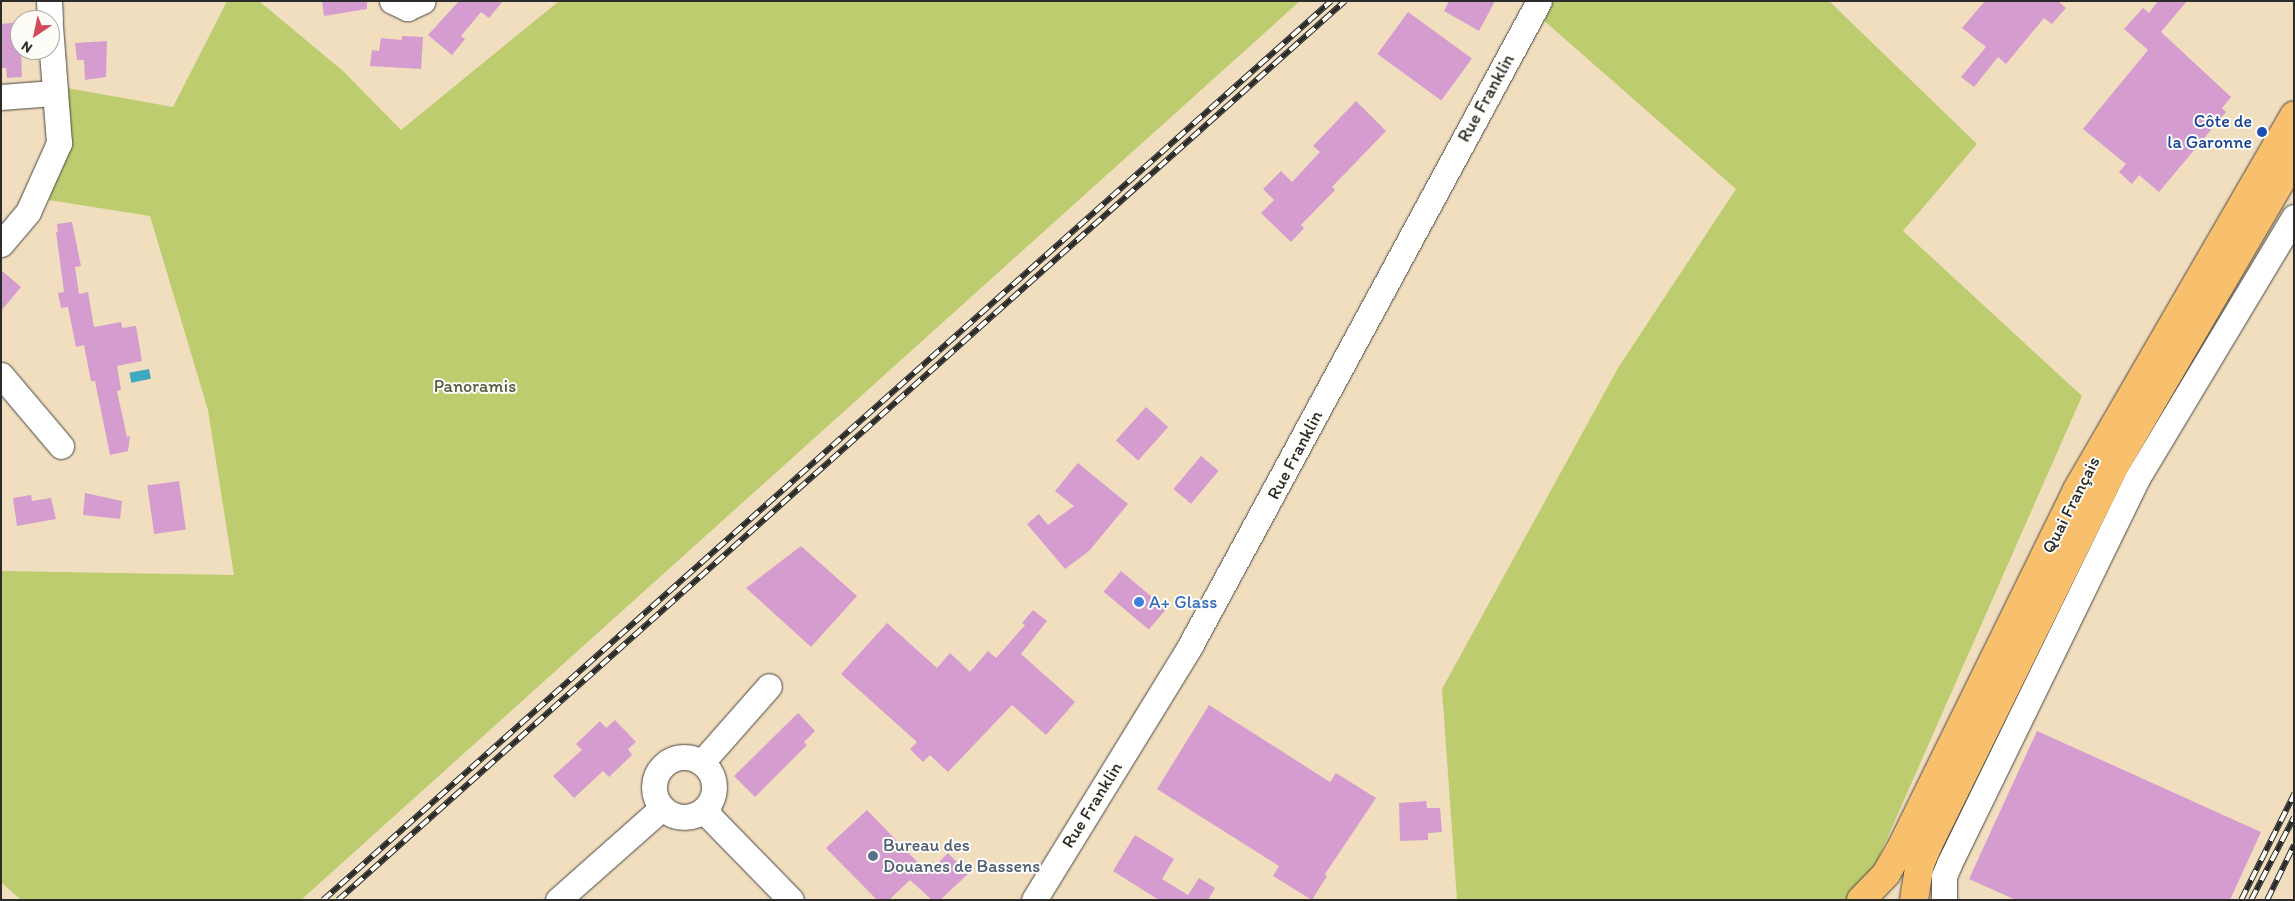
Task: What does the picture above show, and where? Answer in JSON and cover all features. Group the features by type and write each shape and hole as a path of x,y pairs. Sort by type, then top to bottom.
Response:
{"main road":[{"name":"Quai Français","path":"1861,900 1886,874 1900,850 2081,482 2294,115"},
{"name":"Quai Français","path":"1914,900 1920,864 1928,845 2110,474 2294,159"},
{"path":"1856,900 1861,900"}],"street":[{"path":"392,1 407,8 422,1"},
{"name":"Rue Franklin","path":"1034,900 1190,646 1540,1"},
{"path":"1,244 28,212 59,143 52,60"},
{"path":"1,97 53,93"},
{"path":"1944,888 2136,480 2294,216"},
{"path":"1,375 62,446"},
{"path":"702,762 769,686"},
{"path":"708,806 689,818 669,814 661,808 653,787 665,762 684,756 702,762 715,787 708,806 709,816 791,900"},
{"path":"558,900 661,808"}],"green space":[{"name":"Panoramis","path":"227,1 259,1 343,71 401,130 559,1 1300,1 301,900 21,900 1,882 1,571 234,575 208,410 150,216 49,200 67,145 67,88 173,107"},
{"path":"1550,1 1829,1 1977,144 1903,231 2082,396 1860,900 1457,900 1442,689 1618,368 1736,189 1541,18"}],"water":[{"path":"149,369 151,379 131,383 129,373"}],"building":[{"path":"322,1 367,1 367,9 324,16"},
{"path":"459,1 503,1 489,18 481,12 461,36 465,39 452,55 428,35"},
{"path":"1449,1 1495,1 1479,31 1444,11"},
{"path":"1985,1 2058,1 2066,8 2052,24 2044,18 2006,64 1998,57 1974,87 1961,77 1986,47 1962,28"},
{"path":"2158,1 2187,1 2161,32 2231,97 2222,108 2226,112 2159,192 2139,175 2132,184 2119,172 2126,164 2083,129 2148,50 2124,29 2143,8 2149,13"},
{"path":"1408,12 1472,58 1441,101 1377,54"},
{"path":"10,23 10,60 21,60 22,77 7,78 6,68 1,68 1,24"},
{"path":"402,36 423,37 421,69 370,66 372,50 379,51 381,38 402,40"},
{"path":"107,41 106,77 85,80 84,60 77,60 75,43"},
{"path":"1356,101 1386,131 1332,187 1335,190 1301,225 1304,228 1291,242 1261,213 1274,200 1263,189 1281,171 1292,182 1320,152 1313,146"},
{"path":"72,222 81,266 75,267 79,294 88,292 94,327 121,322 122,328 136,326 142,361 117,366 121,390 117,391 127,437 130,436 128,451 110,455 95,381 91,381 84,345 76,347 68,307 61,308 58,293 64,292 56,232 58,232 57,224"},
{"path":"1,270 21,287 1,311"},
{"path":"1146,407 1168,427 1138,461 1116,440"},
{"path":"1201,456 1219,471 1191,504 1173,489"},
{"path":"1078,463 1128,504 1089,551 1065,569 1027,524 1039,514 1048,525 1074,506 1055,491"},
{"path":"179,481 186,530 154,534 147,485"},
{"path":"85,493 122,501 120,519 83,515"},
{"path":"31,495 32,501 51,498 56,519 17,526 13,498"},
{"path":"801,546 857,596 811,647 746,588"},
{"path":"1121,571 1166,609 1149,630 1104,592"},
{"path":"1033,610 1047,621 1021,654 1075,702 1046,735 1012,705 948,772 930,755 923,762 910,749 917,742 841,674 887,623 937,668 950,653 970,672 988,651 996,658 1025,625 1022,623"},
{"path":"1209,705 1330,782 1336,773 1376,798 1325,874 1327,876 1312,900 1273,876 1279,866 1157,789"},
{"path":"798,713 815,731 804,742 807,745 755,797 734,776"},
{"path":"615,720 636,742 628,749 632,755 609,777 603,771 574,798 553,776 582,750 576,744 600,721 606,728"},
{"path":"2037,731 2261,832 2230,900 2016,900 1969,879"},
{"path":"1426,801 1427,808 1440,808 1442,832 1428,833 1428,840 1400,841 1399,803"},
{"name":"Bureau des Douanes de Bassens","path":"867,810 928,873 948,853 968,874 940,900 932,900 910,880 889,900 877,900 826,848"},
{"path":"1135,835 1174,859 1162,879 1188,895 1199,878 1215,888 1208,900 1159,900 1113,871"}],"railway":[{"path":"323,900 1331,1"},
{"path":"338,900 1345,1"},
{"path":"2241,900 2294,794"},
{"path":"2251,900 2294,817"},
{"path":"2267,900 2294,845"}],"place":[{"name":"Côte de la Garonne","path":"2262,132"},
{"name":"A+ Glass","path":"1139,602"},
{"name":"Bureau des Douanes de Bassens","path":"873,856"}]}
